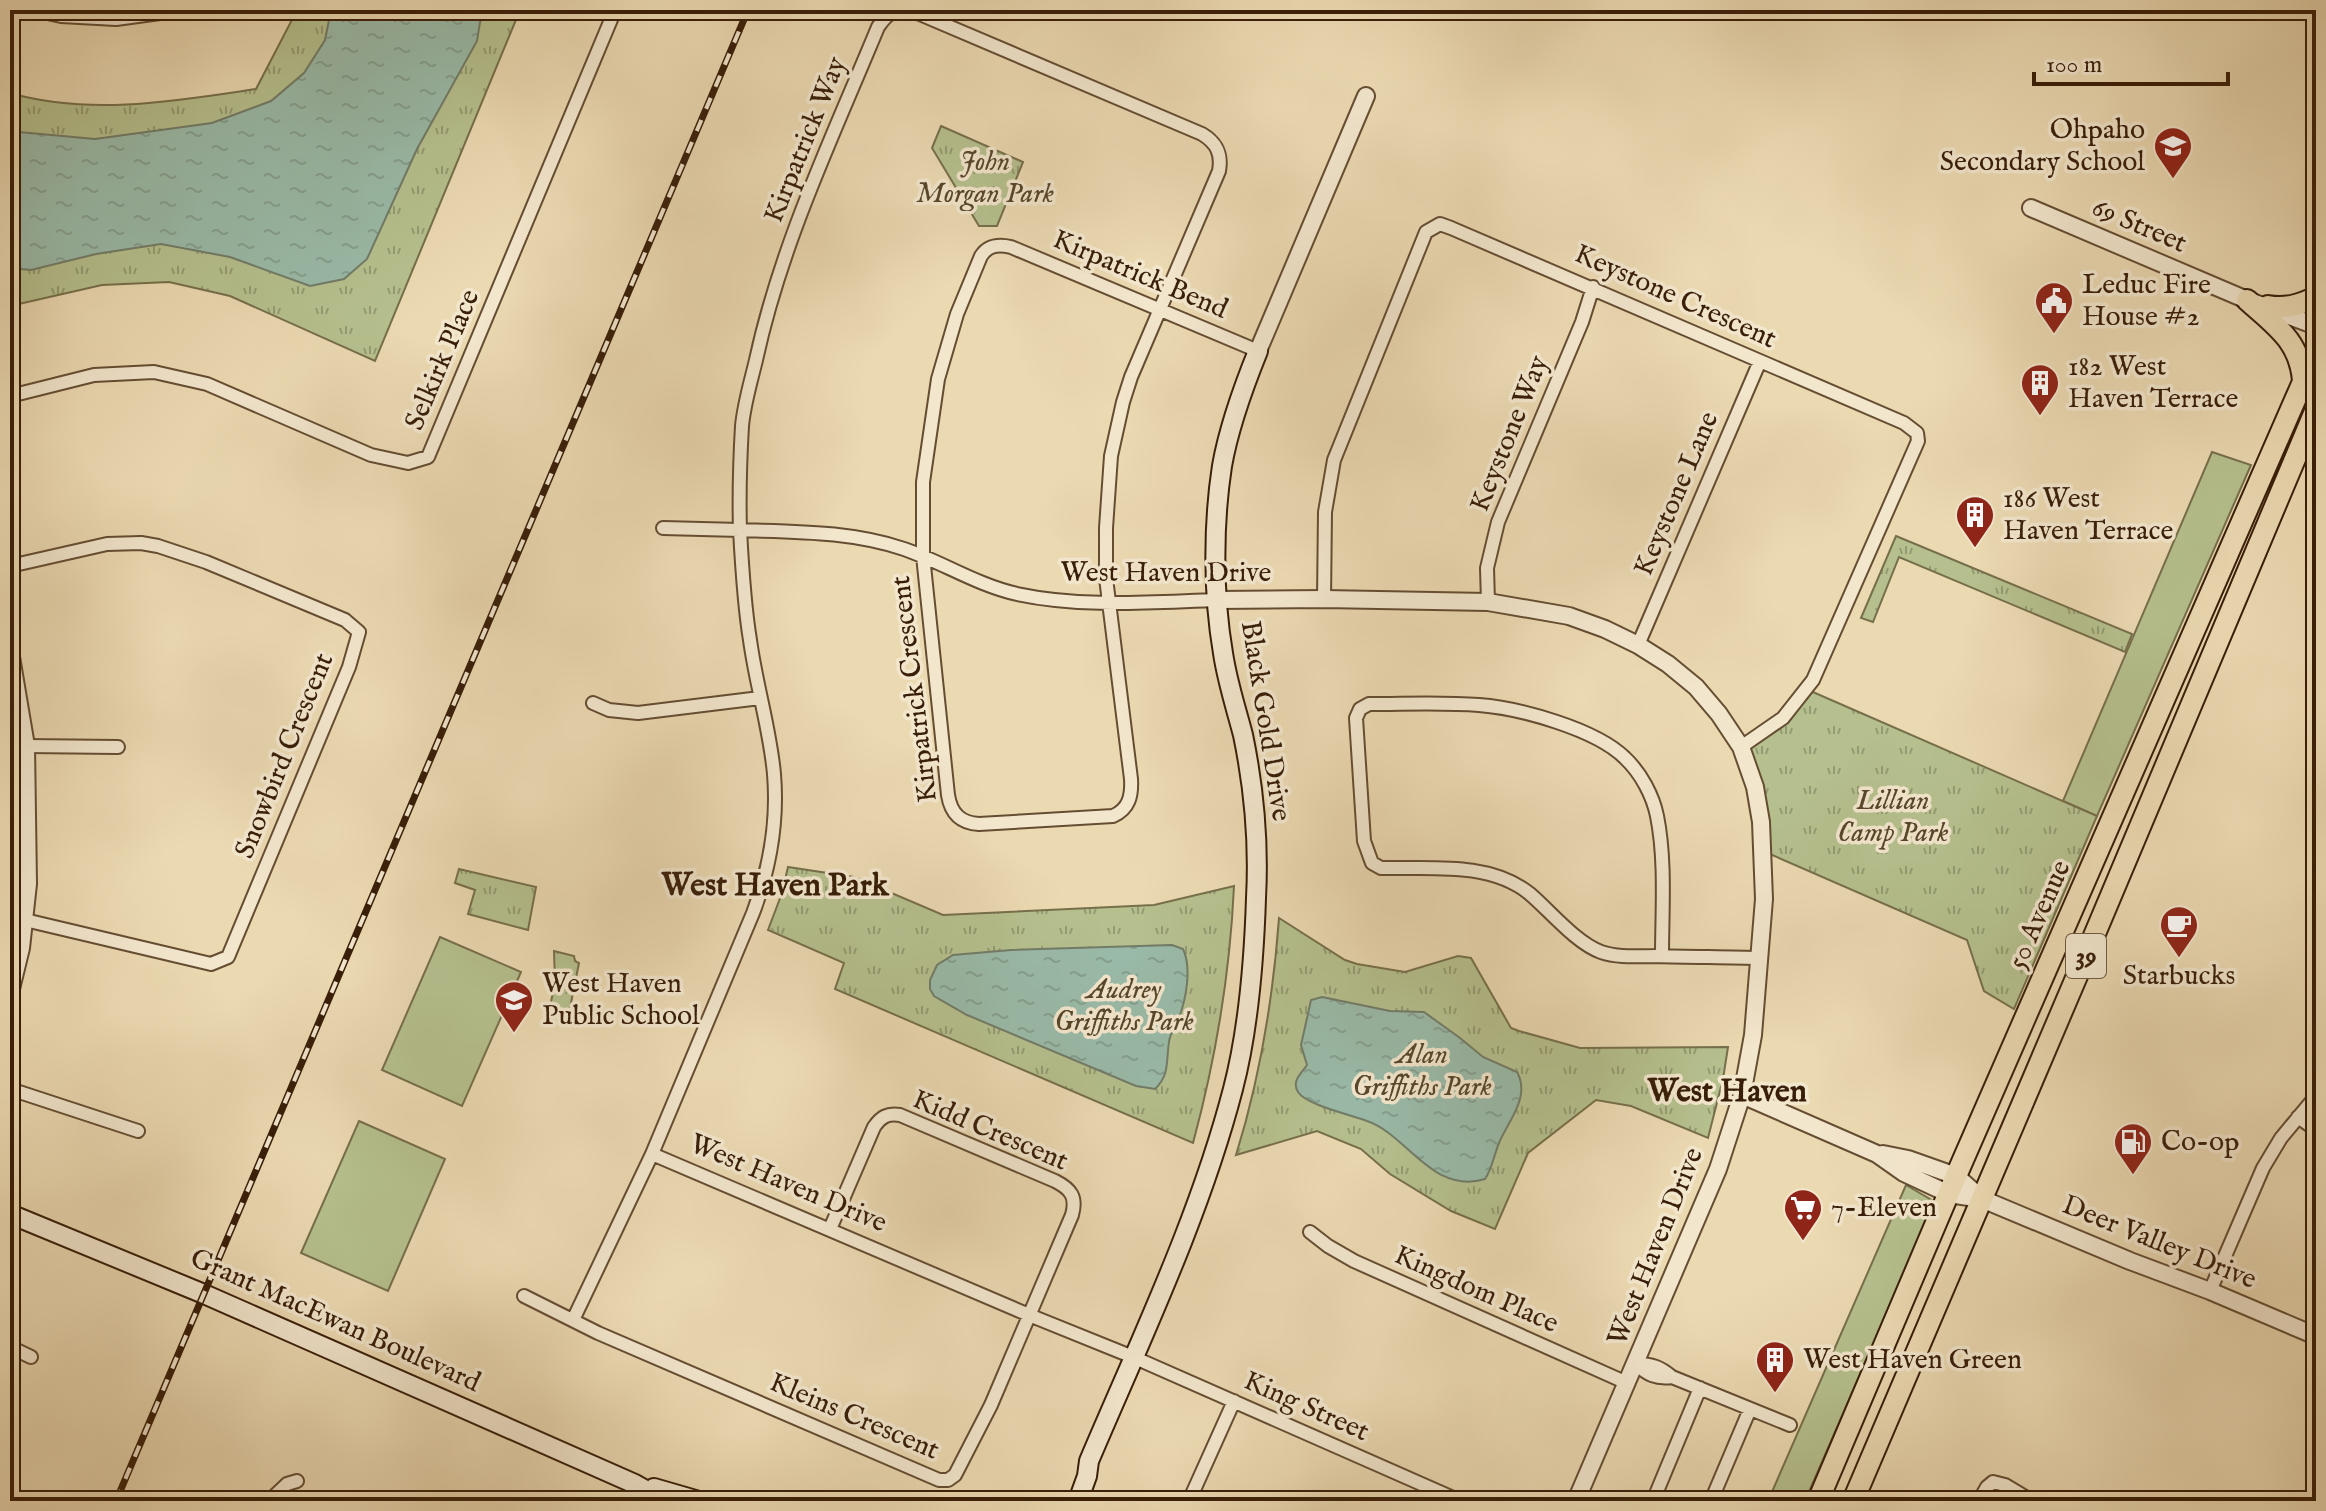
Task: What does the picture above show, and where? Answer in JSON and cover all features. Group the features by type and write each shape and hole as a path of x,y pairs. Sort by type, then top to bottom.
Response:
{"main road":[{"path":"2268,306 2293,306 2316,297"},
{"path":"2247,300 2292,344 2301,362 2303,381"},
{"name":"Black Gold Drive","path":"1078,1501 1089,1461 1190,1220 1234,1086 1251,968 1256,897 1256,830 1248,762 1222,653 1217,555 1222,466 1237,406 1258,351"},
{"name":"50 Avenue","path":"1818,1501 2316,352"},
{"name":"50 Avenue","path":"1853,1501 2316,409"},
{"name":"Grant MacEwan Boulevard","path":"10,1214 204,1294 635,1484 665,1501"},
{"name":"Black Gold Drive","path":"1064,1501 1073,1480 1089,1461"},
{"name":"Grant MacEwan Boulevard","path":"635,1484 699,1501"}],"street":[{"path":"34,10 61,16 116,19 182,10"},
{"name":"Selkirk Place","path":"10,396 94,375 154,372 207,384 371,455 408,463 428,457 615,10"},
{"name":"Kirpatrick Way","path":"740,530 742,428 763,326 795,225 878,27 887,14 915,12 1202,134 1216,145 1219,171 1160,309"},
{"path":"1258,351 1366,96"},
{"name":"69 Street","path":"2031,208 2316,326"},
{"name":"Keystone Crescent","path":"1324,599 1325,512 1334,460 1426,232 1440,224 1593,287 1904,423 1917,433 1918,441 1813,680 1783,718 1741,747"},
{"name":"Kirpatrick Bend","path":"923,556 923,482 938,379 965,293 985,250 996,245 1011,247 1258,351"},
{"name":"Keystone Way","path":"1488,602 1487,568 1498,522 1582,322 1593,287"},
{"name":"Kirpatrick Crescent","path":"923,556 949,802 957,817 970,824 1102,818 1113,816 1126,807 1132,790 1105,560 1111,456 1123,402 1160,309"},
{"name":"Keystone Lane","path":"1638,645 1760,361"},
{"path":"663,528 740,530"},
{"name":"West Haven Drive","path":"1133,1357 652,1154 753,913 768,867 775,822 771,748 749,639 740,530 856,536 902,548 991,586 1064,602 1324,599 1488,602 1569,616 1605,629 1668,664 1696,687 1741,747 1755,787 1761,822 1764,899 1753,1035 1742,1095 1718,1169 1576,1501"},
{"name":"Snowbird Crescent","path":"10,566 107,544 158,546 206,562 345,620 359,632 349,667 228,957 211,964 25,920"},
{"path":"10,651 26,746 28,884 21,948 10,993"},
{"path":"593,703 609,710 638,713 760,698"},
{"path":"1662,956 1661,855 1657,815 1645,784 1626,758 1581,732 1523,711 1479,705 1369,704 1360,709 1356,718 1364,841 1372,863 1381,868 1452,869 1494,875 1528,892 1586,944 1615,955 1662,956 1761,958"},
{"path":"26,746 118,747"},
{"path":"10,1089 138,1131"},
{"name":"Deer Valley Drive","path":"1742,1095 1877,1154 1904,1173 1953,1185 2316,1336"},
{"path":"2210,1291 2263,1168 2281,1138 2316,1096"},
{"name":"Kidd Crescent","path":"830,1229 874,1127 879,1120 891,1114 900,1115 1055,1181 1068,1189 1075,1204 1029,1315"},
{"path":"2298,1117 2316,1130"},
{"path":"573,1320 652,1154"},
{"name":"Kingdom Place","path":"1310,1232 1354,1261 1627,1383"},
{"name":"Kleins Crescent","path":"524,1296 598,1333 939,1480 948,1480 960,1466 991,1405 1029,1315"},
{"path":"10,1347 31,1357"},
{"name":"King Street","path":"1133,1357 1460,1501"},
{"path":"1636,1364 1657,1378 1672,1377 1790,1425"},
{"path":"1653,1501 1700,1388"},
{"path":"1189,1501 1234,1401"},
{"path":"1711,1501 1750,1409"},
{"path":"269,1501 287,1484 297,1481"},
{"path":"1979,1501 1987,1487 1999,1482 2032,1501"}],"green space":[{"path":"297,10 520,10 375,361 230,296 169,282 102,285 10,306 10,93 40,100 102,105 164,102 256,89"},
{"name":"John Morgan Park","path":"941,126 1023,162 997,226 979,226 932,148"},
{"path":"2212,452 2251,465 2097,816 2063,801"},
{"path":"1896,536 2132,634 2125,652 1899,557 1873,622 1861,618"},
{"name":"Lillian Camp Park","path":"1806,689 2097,816 2014,1009 1984,991 1967,940 1763,851 1741,747"},
{"name":"Audrey Griffiths Park","path":"788,867 854,877 943,915 1154,905 1234,886 1221,1016 1193,1143 835,989 844,963 768,930"},
{"path":"459,869 536,887 528,930 468,914 475,890 455,883"},
{"name":"Alan Griffiths Park","path":"1279,918 1345,960 1357,964 1405,972 1458,956 1471,958 1511,1028 1519,1031 1580,1048 1728,1047 1708,1138 1631,1106 1596,1100 1528,1153 1495,1229 1451,1211 1390,1174 1361,1149 1317,1131 1236,1155 1264,1038"},
{"path":"440,937 521,972 462,1106 382,1070"},
{"path":"554,951 574,956 579,963 568,1018 549,1012 555,982"},
{"path":"359,1121 445,1159 388,1291 301,1253"},
{"path":"1906,1185 1935,1202 1805,1501 1768,1501"}],"water":[{"path":"331,10 482,10 477,41 417,149 367,259 344,279 310,286 230,257 161,244 96,254 31,270 10,268 10,134 19,132 95,139 212,123 271,101 304,73 325,40"},
{"path":"1172,945 1183,949 1187,984 1182,1010 1170,1039 1165,1073 1155,1089 1136,1086 967,1015 934,996 930,989 930,980 937,965 953,955"},
{"path":"1322,997 1390,1011 1424,1012 1483,1057 1517,1072 1521,1081 1520,1100 1485,1179 1466,1182 1450,1179 1435,1171 1382,1128 1319,1105 1298,1092 1296,1081 1307,1065 1301,1045 1311,1000"}],"railway":[{"path":"116,1501 748,10"}],"place":[{"name":"Ohpaho Secondary School","path":"2173,180"},
{"name":"Leduc Fire House #2","path":"2054,335"},
{"name":"182 West Haven Terrace","path":"2040,417"},
{"name":"186 West Haven Terrace","path":"1975,549"},
{"name":"Starbucks","path":"2179,959"},
{"name":"West Haven Public School","path":"514,1034"},
{"name":"Co-op","path":"2133,1176"},
{"name":"7-Eleven","path":"1803,1242"},
{"name":"West Haven Green","path":"1775,1394"}],"district":[{"name":"West Haven Park","path":"775,886"},
{"name":"West Haven","path":"1727,1092"}]}
